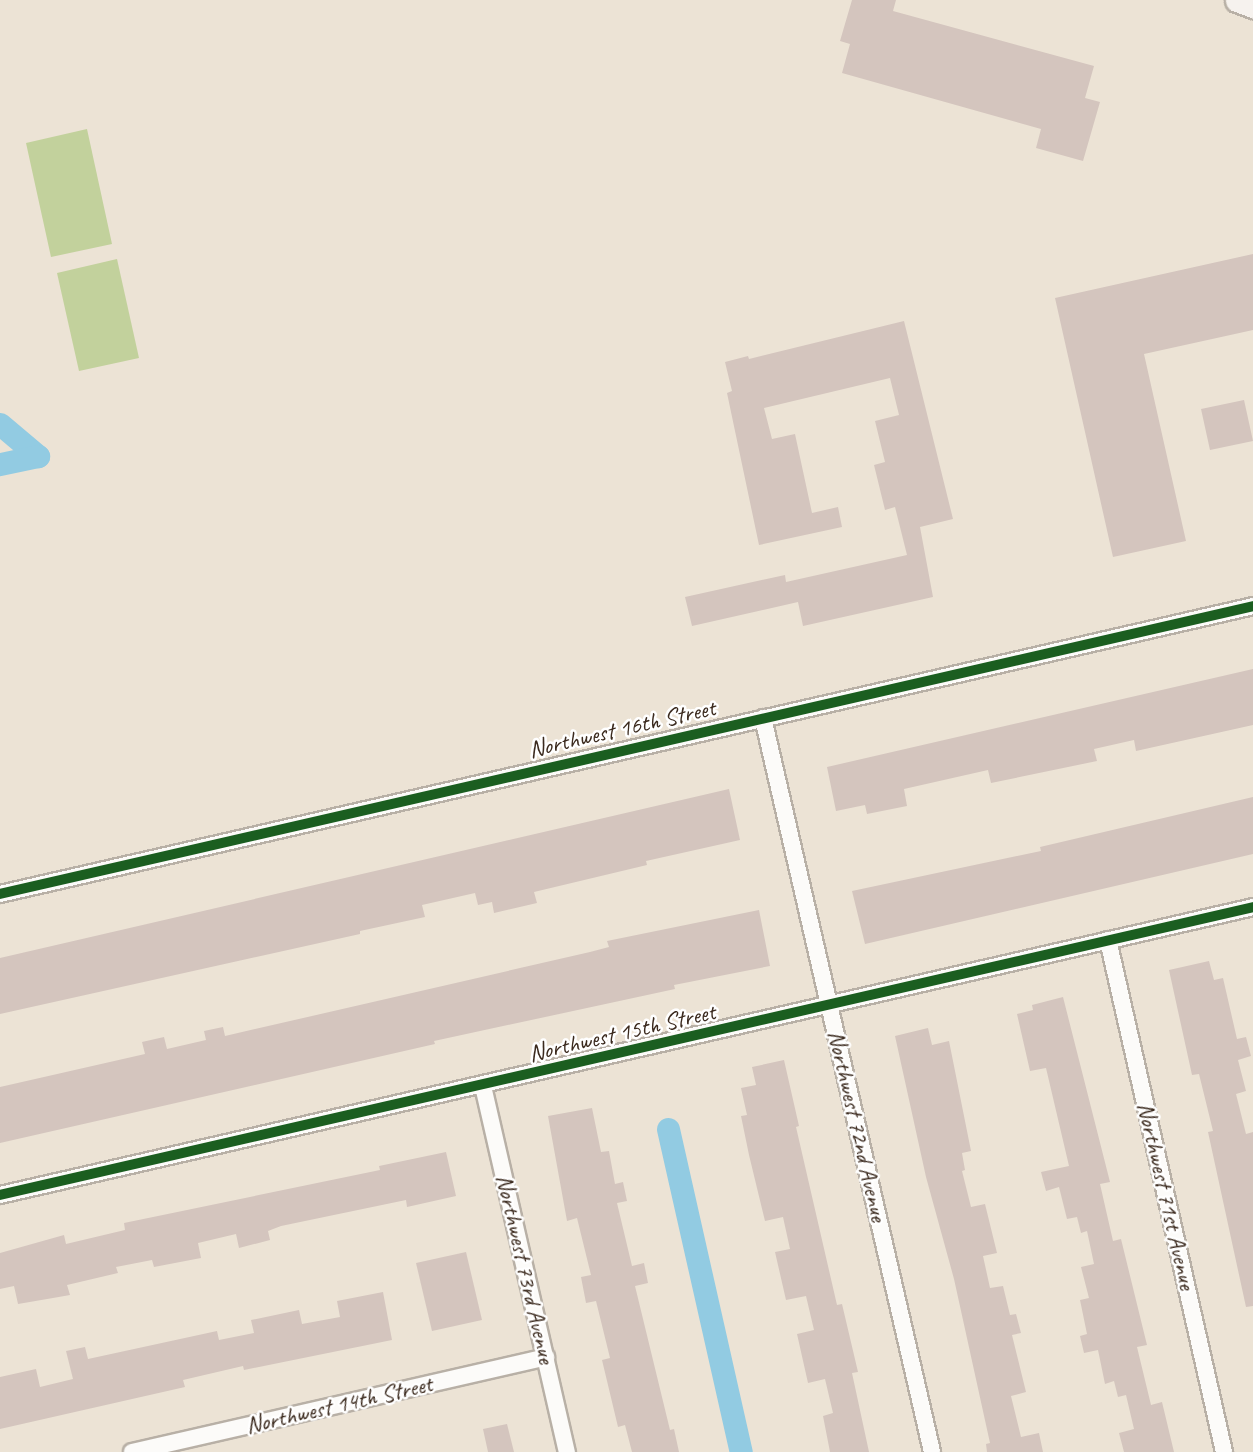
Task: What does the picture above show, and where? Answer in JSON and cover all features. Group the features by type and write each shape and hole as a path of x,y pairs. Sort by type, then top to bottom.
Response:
{"street":[{"path":"1237,0 1253,6"},
{"name":"Northwest 16th Street","path":"0,894 1253,606"},
{"name":"Northwest 72nd Avenue","path":"763,718 932,1452"},
{"name":"Northwest 15th Street","path":"0,1195 1253,908"},
{"name":"Northwest 71st Avenue","path":"1108,940 1224,1452"},
{"name":"Northwest 73rd Avenue","path":"483,1086 567,1452"},
{"name":"Northwest 14th Street","path":"132,1452 546,1357"}],"green space":[{"path":"87,129 112,244 51,257 26,143"},
{"path":"117,259 139,358 79,371 57,273"}],"building":[{"path":"852,0 896,0 893,11 1094,66 1085,98 1100,102 1083,161 1036,148 1041,129 842,73 850,44 840,41"},
{"path":"1253,254 1253,330 1144,354 1186,541 1113,557 1055,298"},
{"path":"904,321 953,519 920,527 933,597 803,626 798,602 692,626 685,597 785,575 786,582 907,555 895,507 885,510 874,465 885,462 875,421 899,415 890,378 764,408 772,439 795,434 812,513 838,507 842,527 759,545 727,393 732,391 725,362 748,356 749,359"},
{"path":"1244,400 1253,441 1210,450 1201,409"},
{"path":"1253,669 1253,725 1136,751 1134,740 1094,749 1097,761 991,783 988,770 904,789 907,806 867,814 865,805 836,811 827,767"},
{"path":"729,789 740,840 646,861 647,865 534,892 537,903 494,913 492,902 478,905 475,893 422,905 425,917 360,931 360,934 0,1014 0,958"},
{"path":"1253,797 1253,854 865,944 852,891 1041,851 1040,847"},
{"path":"759,910 770,966 674,985 675,989 434,1041 435,1044 0,1143 0,1087 145,1054 142,1042 164,1037 167,1049 206,1040 204,1031 223,1027 225,1036 590,952 609,947 607,941"},
{"path":"1209,961 1214,980 1223,978 1237,1039 1246,1037 1251,1056 1238,1060 1246,1091 1236,1094 1246,1134 1253,1132 1253,1306 1246,1307 1208,1132 1213,1131 1199,1074 1192,1075 1169,970"},
{"path":"1063,997 1110,1182 1100,1184 1113,1241 1121,1239 1147,1345 1137,1347 1151,1405 1162,1402 1174,1452 1124,1452 1119,1433 1134,1429 1126,1395 1118,1397 1114,1381 1105,1384 1098,1350 1084,1353 1080,1336 1087,1334 1080,1300 1089,1298 1081,1267 1094,1264 1087,1231 1081,1233 1077,1217 1067,1219 1059,1187 1046,1191 1041,1172 1069,1166 1046,1068 1030,1071 1017,1014 1033,1010 1032,1005"},
{"path":"928,1028 932,1045 949,1041 971,1151 962,1153 965,1170 962,1171 971,1207 985,1204 997,1253 983,1256 990,1288 1003,1286 1010,1315 1016,1314 1021,1333 1012,1335 1026,1392 1011,1396 1021,1437 1039,1433 1043,1452 987,1452 986,1444 990,1443 954,1279 926,1177 895,1036"},
{"path":"784,1060 799,1126 796,1127 837,1305 842,1304 858,1372 852,1373 869,1452 830,1452 823,1416 833,1413 825,1379 808,1383 797,1334 814,1330 806,1296 786,1300 775,1252 790,1249 783,1217 765,1221 749,1155 741,1116 747,1115 741,1088 756,1085 752,1067"},
{"path":"592,1108 601,1152 609,1151 615,1184 623,1182 627,1201 617,1203 632,1266 644,1263 648,1283 635,1286 670,1430 674,1429 679,1452 632,1452 625,1425 618,1427 602,1360 610,1358 596,1301 586,1303 581,1277 591,1275 577,1218 567,1221 548,1116"},
{"path":"446,1152 456,1196 407,1207 406,1200 281,1226 268,1231 270,1240 239,1248 236,1234 198,1243 201,1258 154,1267 152,1260 116,1267 118,1273 67,1285 70,1295 18,1304 14,1286 0,1289 0,1253 64,1235 66,1244 125,1230 124,1223 380,1170 379,1166"},
{"path":"466,1252 482,1320 432,1331 416,1263"},
{"path":"383,1292 392,1340 244,1370 243,1366 183,1380 185,1387 0,1429 0,1377 36,1369 40,1387 73,1379 66,1351 85,1347 88,1359 217,1331 219,1340 254,1333 251,1320 299,1310 302,1324 340,1317 337,1301"},
{"path":"507,1424 514,1452 488,1452 483,1429"}],"waterway":[{"path":"0,424 38,456 0,464"},
{"path":"668,1129 741,1452"}],"cycle path":[{"path":"0,894 1253,606"},
{"path":"0,1195 1253,907"}]}
